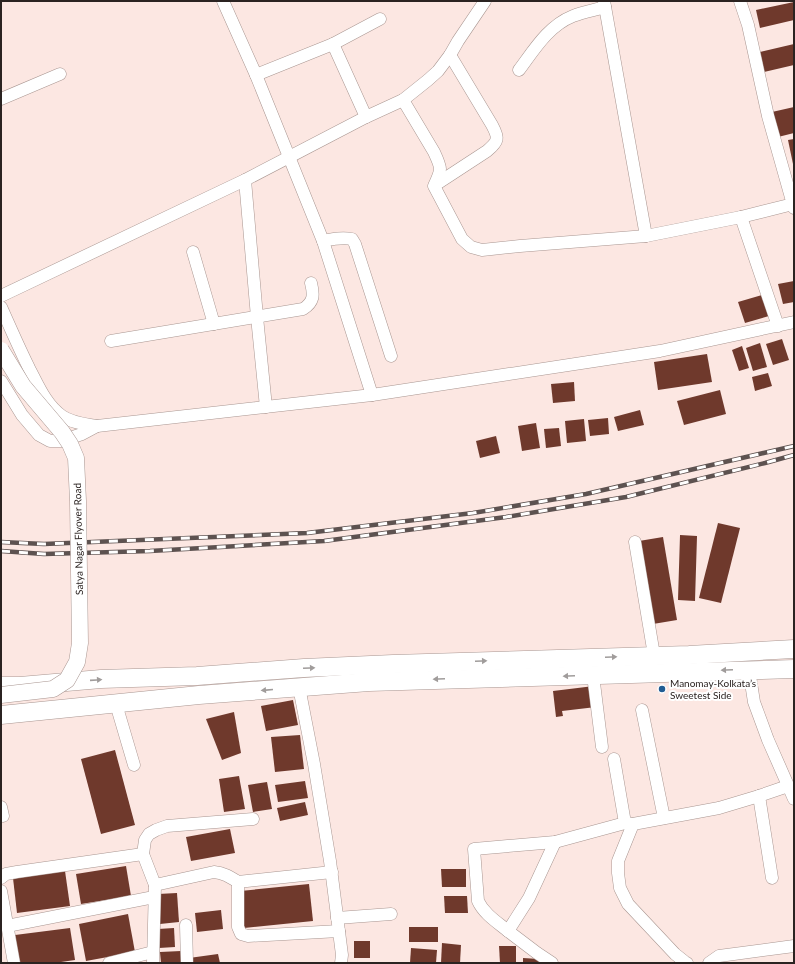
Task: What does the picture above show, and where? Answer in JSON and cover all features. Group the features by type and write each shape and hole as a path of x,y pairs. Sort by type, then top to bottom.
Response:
{"main road":[{"path":"1,686 20,686 101,679 197,676 304,668 689,655 794,649"},
{"path":"1,715 199,695 369,682 794,669"},
{"path":"197,676 199,695"}],"street":[{"path":"223,1 256,75 323,241 372,395"},
{"path":"1,296 245,180 366,117 403,100 438,71 450,56 458,41 485,1"},
{"path":"434,186 462,239 471,247 482,250 646,236 793,206 768,116 748,24 740,1"},
{"path":"519,70 546,35 558,24 573,16 605,4 646,236"},
{"path":"256,75 333,44 380,19"},
{"path":"333,44 366,117"},
{"path":"434,186 487,150 495,144 498,139 492,125 450,56"},
{"path":"1,99 60,74"},
{"path":"403,100 439,161 441,168 434,186"},
{"path":"245,180 266,408"},
{"path":"741,217 778,326"},
{"path":"323,241 338,237 346,237 352,239 355,244 391,356"},
{"path":"193,252 214,324"},
{"path":"111,341 303,309 309,305 312,298 311,283"},
{"path":"1,307 39,388 52,407 63,416 77,423 97,426 372,395 660,351 794,322"},
{"name":"Satya Nagar Flyover Road","path":"1,350 23,386 62,432 70,444 76,458 80,643 76,662 67,680 54,689 1,696"},
{"path":"1,381 26,420 39,434 50,441 61,441 82,434 97,426"},
{"path":"635,542 654,655"},
{"path":"552,963 484,912 478,901 474,850 555,842 629,823 719,808 759,796 792,794 768,740 754,702 749,670"},
{"path":"593,675 602,747"},
{"path":"299,687 314,764 332,872 342,955 341,963"},
{"path":"116,704 134,765"},
{"path":"642,710 664,818"},
{"path":"614,760 629,823 618,860 620,888 628,904 675,954 687,963"},
{"path":"759,796 772,878"},
{"path":"109,963 153,958 155,891 143,854 145,840 149,834 167,826 253,819"},
{"path":"508,931 529,898 555,842"},
{"path":"1,878 6,874 17,872 143,854"},
{"path":"7,926 155,891 214,872 226,875 238,882 332,872"},
{"path":"238,882 238,927 241,934 248,936 338,925 391,914"},
{"path":"1,891 14,963"},
{"path":"186,925 186,963"},
{"path":"709,963 719,956 794,946"}],"building":[{"path":"794,2 794,20 760,28 756,10"},
{"path":"794,44 794,65 764,72 760,52"},
{"path":"794,107 794,133 778,137 772,112"},
{"path":"794,139 794,164 793,164 788,140"},
{"path":"794,281 794,302 783,304 778,284"},
{"path":"762,295 769,316 745,323 738,302"},
{"path":"782,339 789,360 773,365 766,344"},
{"path":"760,343 767,367 753,371 746,348"},
{"path":"742,346 749,368 739,371 732,350"},
{"path":"707,354 712,382 658,390 654,362"},
{"path":"768,373 772,386 755,391 752,377"},
{"path":"574,382 575,401 553,403 551,384"},
{"path":"720,390 726,414 684,425 677,401"},
{"path":"640,410 644,425 618,431 614,417"},
{"path":"608,418 609,434 590,436 588,420"},
{"path":"584,419 586,441 567,443 565,421"},
{"path":"536,423 540,448 522,451 518,426"},
{"path":"559,428 561,446 546,448 544,429"},
{"path":"496,436 500,453 480,458 476,441"},
{"path":"718,523 740,528 721,603 699,598"},
{"path":"680,535 697,536 695,601 678,600"},
{"path":"663,537 677,620 653,624 639,541"},
{"path":"594,686 596,707 562,711 563,716 556,717 553,691"},
{"path":"293,700 298,725 266,731 261,706"},
{"path":"234,712 241,753 222,760 206,719"},
{"path":"300,735 304,769 275,772 271,737"},
{"path":"115,750 135,825 101,834 81,759"},
{"path":"239,776 245,809 224,812 219,779"},
{"path":"305,781 308,798 278,802 275,785"},
{"path":"267,782 272,809 253,812 248,785"},
{"path":"305,802 308,815 280,821 277,808"},
{"path":"230,829 235,853 191,861 186,837"},
{"path":"126,866 131,896 81,904 76,874"},
{"path":"441,869 466,869 466,887 442,887"},
{"path":"65,871 70,906 17,913 13,878"},
{"path":"309,884 313,921 244,928 240,891"},
{"path":"177,893 179,922 160,924 158,894"},
{"path":"444,896 467,896 468,913 445,913"},
{"path":"221,910 223,929 197,932 195,913"},
{"path":"128,914 135,952 86,961 79,924"},
{"path":"409,927 438,927 438,942 409,942"},
{"path":"70,928 75,960 54,963 19,963 15,935"},
{"path":"174,928 175,947 159,948 158,929"},
{"path":"354,941 370,941 370,958 354,958"},
{"path":"442,943 461,945 460,963 441,963"},
{"path":"499,946 516,946 516,963 500,963"},
{"path":"411,948 437,950 436,963 410,963"},
{"path":"181,951 182,963 161,963 160,952"},
{"path":"218,954 220,963 190,963 189,958"},
{"path":"523,958 539,959 539,963 523,963"}],"railway":[{"path":"1,542 44,544 307,533 473,513 586,494 794,446"},
{"path":"1,551 44,554 150,551 324,541 506,517 626,497 794,455"}],"place":[{"name":"Manomay-Kolkata’s Sweetest Side","path":"662,689"}]}
